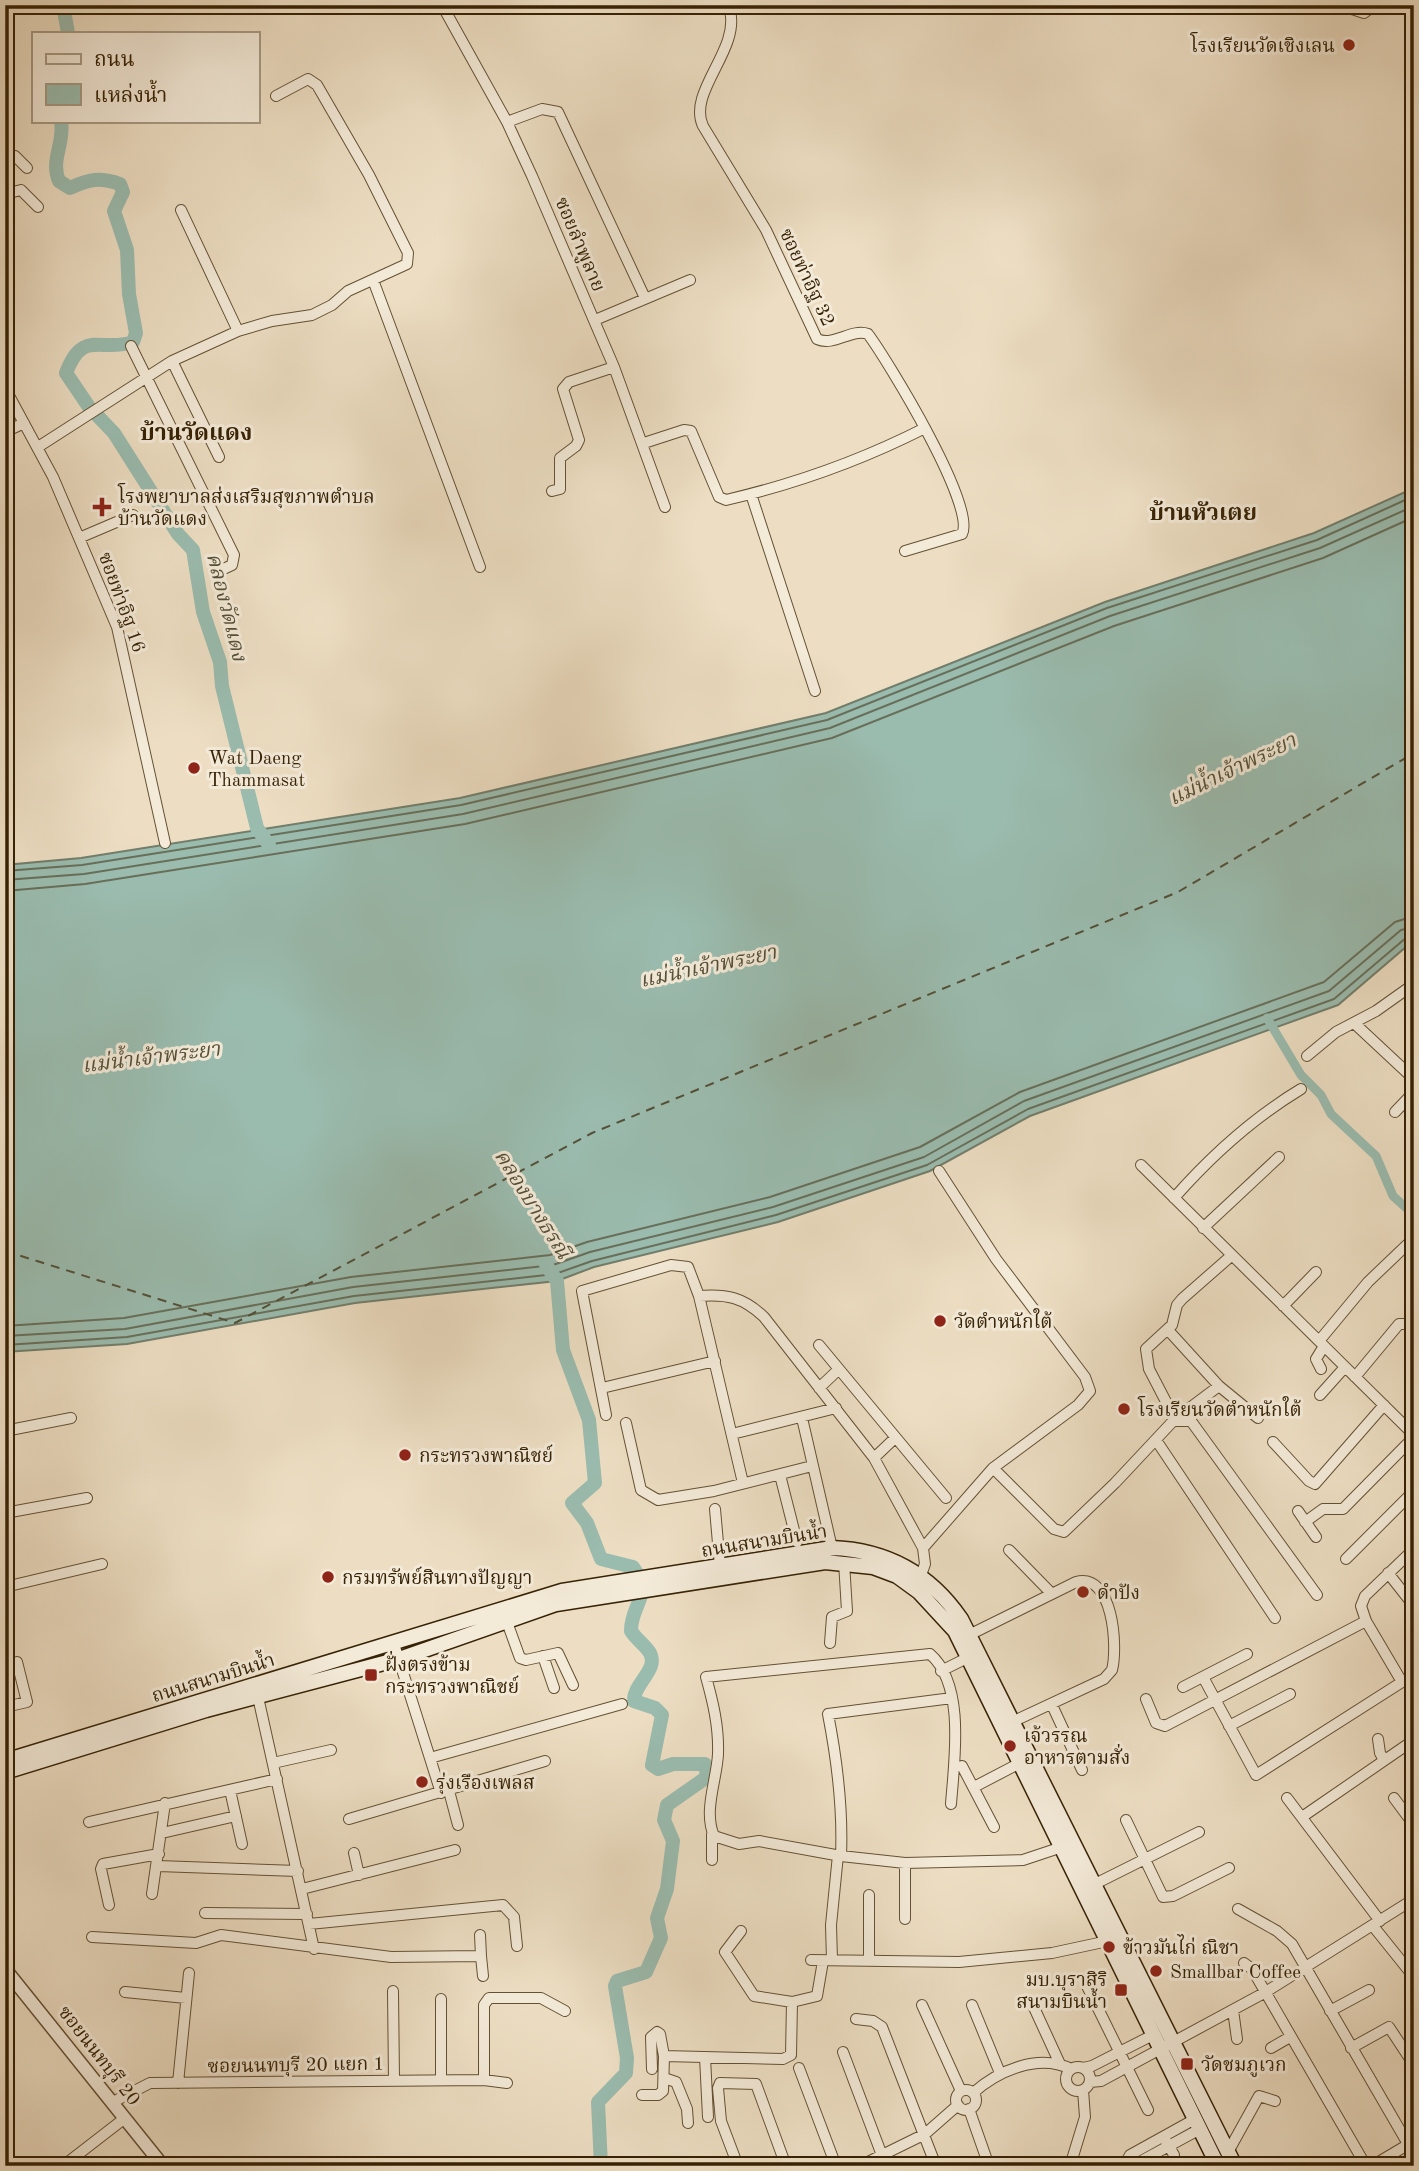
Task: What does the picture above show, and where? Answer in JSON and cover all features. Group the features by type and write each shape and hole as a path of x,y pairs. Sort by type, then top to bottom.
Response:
{"main road":[{"name":"ถนนสนามบินน้ำ","path":"656,1582 720,1566 832,1548 871,1552 921,1575 951,1604 969,1634 1093,1885 1200,2116 1210,2151 1218,2166"},
{"name":"ถนนสนามบินน้ำ","path":"5,1761 562,1591 825,1562 873,1567 897,1576 919,1592 955,1631 1153,2035 1166,2047"},
{"name":"ถนนสนามบินน้ำ","path":"5,1772 258,1697 399,1659 556,1604 634,1585"},
{"name":"ถนนสนามบินน้ำ","path":"1200,2116 1228,2152 1235,2166"}],"street":[{"name":"ซอยท่าอิฐ 32","path":"721,5 730,11 731,33 699,109 703,126 766,230 817,339 824,342 861,332 868,334 925,428 959,501 965,526 959,536 905,551"},
{"path":"1340,5 1364,13 1375,5"},
{"name":"ซอยลำพูลาย","path":"446,7 507,122 595,320 644,443 665,507"},
{"path":"38,447 172,361 238,331 272,321 312,315 332,305 348,291 407,264 409,257 369,175 313,81 302,81 276,96"},
{"path":"507,122 542,109 550,108 558,112 645,298"},
{"path":"5,155 15,156 27,168"},
{"path":"5,194 21,190 38,207"},
{"path":"181,210 238,331"},
{"path":"373,280 480,567"},
{"path":"595,320 690,280"},
{"path":"131,346 234,555 234,563 217,572"},
{"path":"172,361 219,457"},
{"path":"552,491 558,491 561,486 560,458 576,446 579,440 563,389 569,382 614,367"},
{"name":"ซอยท่าอิฐ 16","path":"5,388 38,447 121,637 165,843"},
{"path":"5,432 23,423"},
{"path":"644,443 684,430 691,431 719,497 726,500 876,452 925,428"},
{"path":"751,494 816,691"},
{"path":"79,538 133,515"},
{"path":"1307,1056 1336,1032 1376,1011 1414,984"},
{"path":"1354,1023 1414,1079"},
{"path":"1174,1198 1212,1157 1263,1114 1301,1089"},
{"path":"1395,1112 1414,1092"},
{"path":"1203,1228 1279,1157"},
{"path":"1141,1165 1414,1436 1343,1509 1323,1509 1305,1522"},
{"path":"923,1548 993,1468 1084,1400 1090,1391 1090,1385 996,1259 939,1171"},
{"path":"1321,1369 1316,1359 1321,1344 1368,1282 1414,1238"},
{"path":"1175,1420 1145,1358 1146,1349 1168,1329 1182,1299 1231,1256"},
{"path":"606,1415 582,1295 584,1289 682,1265 691,1269 743,1483"},
{"path":"1283,1306 1316,1272"},
{"path":"699,1296 731,1296 752,1306 836,1408 874,1458 923,1548 925,1564 921,1575"},
{"path":"1354,1377 1399,1324 1412,1321"},
{"path":"1168,1329 1219,1386 1258,1418"},
{"path":"819,1345 946,1499"},
{"path":"602,1388 715,1361"},
{"path":"1320,1395 1345,1367"},
{"path":"819,1388 838,1370"},
{"path":"993,1468 1054,1529 1064,1532 1175,1420 1219,1386"},
{"path":"1273,1442 1308,1481 1315,1484 1384,1405"},
{"path":"732,1434 836,1408"},
{"path":"5,1431 71,1418"},
{"path":"802,1418 832,1548"},
{"path":"1175,1420 1191,1421 1317,1595"},
{"path":"626,1423 641,1490 651,1498 670,1498 780,1475 812,1465"},
{"path":"874,1458 895,1438"},
{"path":"1156,1440 1275,1618"},
{"path":"780,1475 797,1542"},
{"path":"1346,1559 1414,1491"},
{"path":"5,1513 88,1498"},
{"path":"715,1508 720,1566"},
{"path":"1298,1511 1317,1537"},
{"path":"1402,1682 1362,1611 1363,1600 1414,1549"},
{"path":"1009,1550 1052,1594"},
{"path":"830,1643 832,1617 847,1611 844,1562"},
{"path":"5,1587 102,1564"},
{"path":"1388,1573 1414,1606"},
{"path":"969,1634 1076,1582 1090,1580 1099,1588 1115,1637 1112,1670 1104,1679 1012,1722"},
{"path":"1146,1699 1156,1723 1161,1726 1366,1621"},
{"path":"507,1622 520,1658 526,1660 558,1653 562,1656 573,1685"},
{"path":"394,1644 430,1758 458,1825"},
{"path":"712,1860 711,1799 718,1754 716,1717 708,1675 925,1653 933,1656 942,1671 957,1717 951,1804"},
{"path":"1183,1687 1247,1654"},
{"path":"543,1656 554,1688"},
{"path":"942,1671 969,1657"},
{"path":"5,1665 17,1662 27,1702 5,1707"},
{"path":"1203,1677 1256,1775 1414,1675"},
{"path":"1229,1726 1290,1694"},
{"path":"258,1697 314,1949"},
{"path":"741,1931 725,1952 749,1990 760,1999 792,2002 817,1996 827,1961 839,1856 840,1794 833,1728 828,1714 952,1698"},
{"path":"430,1758 622,1704"},
{"path":"1052,1705 1082,1770"},
{"path":"1378,1739 1380,1754 1384,1760"},
{"path":"1302,1817 1414,1740"},
{"path":"273,1763 331,1750"},
{"path":"349,1819 545,1762"},
{"path":"974,1787 1020,1763"},
{"path":"962,1766 994,1827"},
{"path":"89,1822 277,1780"},
{"path":"229,1790 242,1844"},
{"path":"1287,1798 1414,1977"},
{"path":"1394,1798 1414,1825"},
{"path":"152,1894 165,1803"},
{"path":"162,1833 236,1816"},
{"path":"1126,1820 1160,1894 1168,1898 1229,1868"},
{"path":"1093,1885 1199,1832"},
{"path":"712,1834 739,1844 759,1841 839,1856 905,1863 1023,1860 1062,1847"},
{"path":"302,1889 455,1850"},
{"path":"354,1853 359,1875"},
{"path":"109,1905 101,1869 103,1864 159,1854"},
{"path":"905,1863 905,1919"},
{"path":"158,1866 298,1871"},
{"path":"869,1895 869,1959"},
{"path":"205,1913 308,1919 503,1905 514,1917 517,1947"},
{"path":"1071,2069 1067,2075 1068,2085 1074,2090 1101,2081 1264,1993 1377,1923 1412,1905"},
{"path":"1238,1909 1277,1931 1292,1944 1351,2048 1411,2142 1372,2166"},
{"path":"92,1937 196,1943 221,1935 391,1957 481,1956"},
{"path":"480,1935 483,1976"},
{"path":"811,1960 959,1962 1052,1953 1108,1941"},
{"path":"1244,1964 1252,1969 1366,2166"},
{"name":"ซอยนนทบุรี 20","path":"5,1969 159,2161"},
{"path":"178,2083 189,1973"},
{"path":"1086,1984 1147,2110"},
{"path":"1330,2011 1369,1990"},
{"path":"393,1991 394,2080"},
{"path":"125,1992 186,1998"},
{"path":"484,2080 484,2005 489,1998 541,1998 565,2011"},
{"path":"441,2081 442,1999"},
{"path":"1031,2001 1060,2064"},
{"path":"664,2056 783,2059 791,2055 792,2002"},
{"path":"922,2005 961,2091"},
{"path":"972,2005 1000,2073"},
{"path":"1233,2010 1237,2039"},
{"path":"856,2019 873,2021 882,2027 936,2166"},
{"path":"1351,2048 1389,2028 1414,2065"},
{"path":"642,2095 661,2094 664,2056 660,2034 657,2032 651,2037 652,2069"},
{"path":"961,2091 973,2093 1000,2073 1036,2064 1060,2064 1071,2069 1092,2066 1153,2035"},
{"path":"1271,2048 1290,2037"},
{"path":"843,2052 884,2161"},
{"path":"705,2057 708,2117"},
{"path":"799,2068 836,2166"},
{"path":"1070,2166 1086,2117 1086,2086 1089,2074 1083,2068"},
{"path":"664,2078 676,2082 687,2109 688,2123"},
{"name":"ซอยนนทบุรี 20 แยก 1","path":"113,2102 150,2083 394,2080 506,2082"},
{"path":"738,2166 721,2121 720,2083 756,2084 786,2166"},
{"path":"958,2105 957,2096 961,2091"},
{"path":"969,2109 976,2102 973,2093"},
{"path":"1228,2152 1259,2096 1275,2101"},
{"path":"860,2166 884,2161 925,2134 958,2105"},
{"path":"958,2105 969,2109"},
{"path":"969,2109 989,2166"},
{"path":"1129,2164 1167,2142 1200,2116"},
{"path":"63,2166 125,2118"},
{"path":"1167,2142 1174,2155 1172,2166"},
{"path":"729,2144 729,2166"},
{"path":"1205,2166 1210,2151"},
{"path":"142,2166 159,2161"}],"water":[{"name":"แม่น้ำเจ้าพระยา","path":"1414,488 1414,940 1338,1005 1030,1116 930,1171 778,1222 594,1267 557,1281 355,1303 127,1344 5,1352 5,865 81,858 460,798 826,713 1105,602 1314,533"}],"waterway":[{"name":"คลองวัดแดง","path":"63,5 68,32"},
{"name":"คลองวัดแดง","path":"61,122 56,166 59,181 70,188 89,181 106,180 120,184 123,192 114,211 127,250 129,294 136,333 133,342 122,345 86,346 72,359 66,373 89,407 114,433 178,534 193,550 203,612 220,662 222,686 257,828 269,845"},
{"path":"1267,1018 1301,1075 1321,1095 1331,1114 1376,1156 1393,1196 1414,1215"},
{"name":"คลองบางธรณี","path":"546,1265 557,1281 563,1350 589,1420 595,1483 572,1503 587,1523 601,1559 633,1567 642,1585 631,1631 648,1650 652,1659 634,1701 655,1708 662,1715 652,1765 658,1769 673,1764 705,1764 707,1777 667,1805 664,1820 673,1841 667,1889 657,1918 661,1938 646,1972 617,1981 615,1986 627,2058 626,2073 598,2102 601,2166"}],"ferry route":[{"path":"5,1251 235,1323 592,1133 1178,892 1414,753"}],"place":[{"name":"โรงเรียนวัดเชิงเลน","path":"1349,45"},
{"name":"โรงพยาบาลส่งเสริมสุขภาพตำบล บ้านวัดแดง","path":"102,507"},
{"name":"Wat Daeng Thammasat","path":"194,768"},
{"name":"วัดตำหนักใต้","path":"940,1321"},
{"name":"โรงเรียนวัดตำหนักใต้","path":"1124,1409"},
{"name":"กระทรวงพาณิชย์","path":"405,1455"},
{"name":"กรมทรัพย์สินทางปัญญา","path":"328,1577"},
{"name":"ดำปัง","path":"1083,1592"},
{"name":"ฝั่งตรงข้าม กระทรวงพาณิชย์","path":"371,1675"},
{"name":"เจ้วรรณ อาหารตามสั่ง","path":"1010,1746"},
{"name":"รุ่งเรืองเพลส","path":"422,1782"},
{"name":"ข้าวมันไก่ ณิชา","path":"1109,1947"},
{"name":"Smallbar Coffee","path":"1156,1971"},
{"name":"มบ.บุราสิริ สนามบินน้ำ","path":"1121,1990"},
{"name":"วัดชมภูเวก","path":"1187,2064"}],"district":[{"name":"บ้านวัดแดง","path":"196,432"},
{"name":"บ้านหัวเตย","path":"1203,512"}]}
